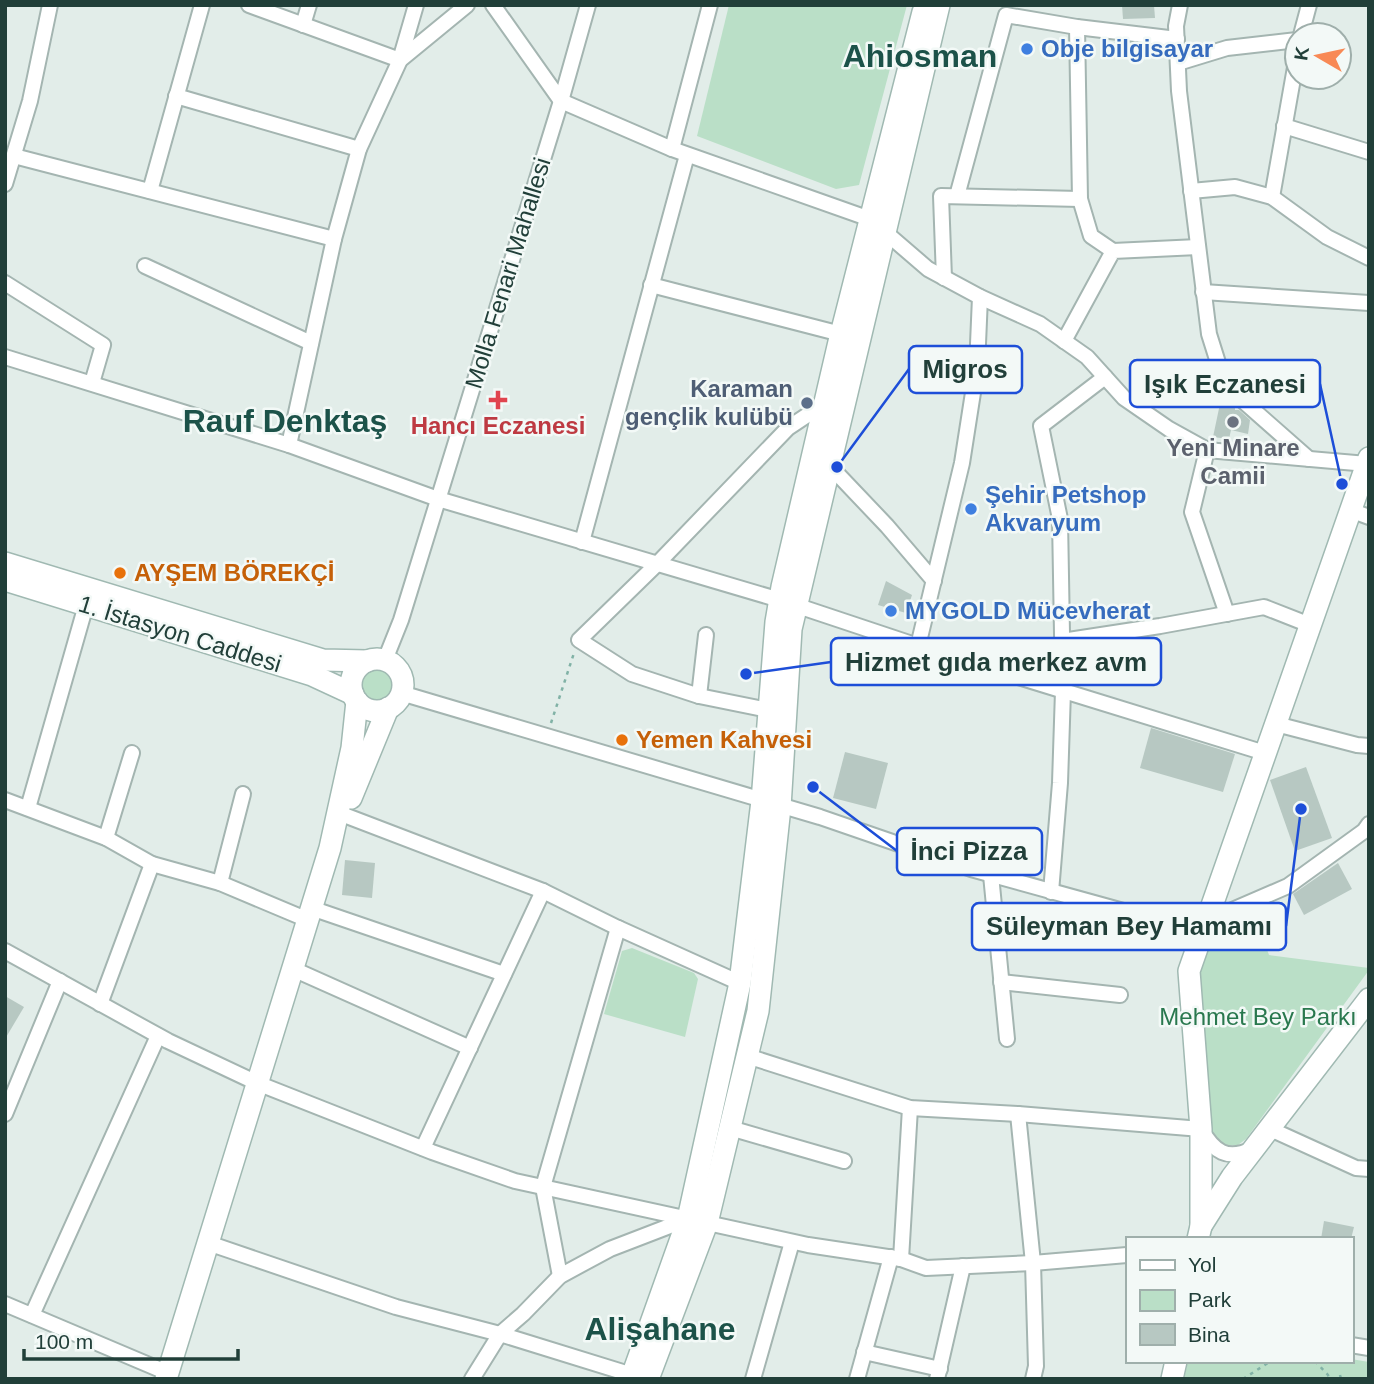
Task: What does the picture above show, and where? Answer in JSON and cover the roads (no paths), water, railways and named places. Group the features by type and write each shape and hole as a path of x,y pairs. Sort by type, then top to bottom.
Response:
{"main road":[{"path":"788,603 829,465 924,5"},
{"path":"639,1378 730,1128 758,1011 777,712 791,629 788,603 824,404 841,334 877,224 939,5"},
{"path":"1200,1232 1201,1129 1189,971 1310,625 1359,514 1368,461"},
{"name":"1. İstasyon Caddesi","path":"5,563 323,660 376,661"},
{"name":"1. İstasyon Caddesi","path":"5,580 312,675 355,697"},
{"path":"330,848 394,701 401,677 398,670 376,661 355,671 351,686 362,706 374,710 394,701"},
{"path":"167,1376 330,848 352,748 355,697"},
{"path":"697,1221 771,804"},
{"path":"1200,1232 1232,1177 1369,999"}],"street":[{"path":"5,184 30,101 50,5"},
{"path":"150,191 202,5"},
{"path":"249,5 400,60"},
{"path":"303,25 309,5"},
{"path":"289,445 334,239 359,149 400,60 416,5"},
{"path":"400,60 467,5"},
{"path":"493,5 561,101 687,155 877,224 928,269 980,297 1040,324 1065,341 1087,357 1124,398 1158,422 1207,450 1368,461"},
{"name":"Molla Fenari Mahallesi","path":"376,661 401,620 588,5"},
{"path":"672,149 710,5"},
{"path":"1180,5 1177,39 1179,91 1209,334 1226,385 1309,459"},
{"path":"957,196 1006,15 1177,39"},
{"path":"1077,27 1080,199 1091,236 1112,251 1198,247"},
{"path":"1178,63 1227,48 1283,42"},
{"path":"1272,197 1290,91"},
{"path":"176,96 359,149"},
{"path":"1284,126 1369,152"},
{"path":"582,542 687,155"},
{"path":"14,156 334,239"},
{"path":"1191,191 1235,187 1272,197 1327,237 1369,258"},
{"path":"944,278 941,196 1080,199"},
{"path":"1065,341 1112,251"},
{"path":"145,267 311,343"},
{"path":"5,283 103,345 92,383"},
{"path":"651,285 841,334"},
{"path":"1203,292 1369,303"},
{"path":"918,646 962,463 977,368 980,297"},
{"path":"5,357 289,445 438,499 788,603 1265,753"},
{"path":"1051,892 1060,783 1063,691 1060,519 1041,426 1105,377"},
{"path":"777,712 698,696 632,674 579,640 657,564 788,428 824,404"},
{"path":"1207,450 1192,513 1227,614"},
{"path":"829,465 934,581"},
{"path":"28,808 86,605"},
{"path":"1062,641 1264,607 1310,625"},
{"path":"698,696 706,635"},
{"path":"394,701 547,736 820,817 991,875 1051,892 1205,927 1288,886 1364,831 1369,824"},
{"path":"1276,724 1369,746"},
{"path":"106,838 132,753"},
{"path":"220,883 243,794"},
{"path":"5,800 106,838 152,864 220,883 309,914 504,974"},
{"path":"344,815 543,891 740,983"},
{"path":"100,1004 152,864"},
{"path":"991,875 1007,1039"},
{"path":"423,1148 543,891"},
{"path":"560,1276 542,1187 618,928"},
{"path":"5,951 158,1035 257,1083 515,1181 792,1242 896,1258 926,1268 1126,1255"},
{"path":"293,969 470,1048"},
{"path":"5,1114 60,981"},
{"path":"1001,982 1120,995"},
{"path":"32,1315 158,1035"},
{"path":"747,1056 909,1108 1201,1129 1210,1145 1217,1150 1233,1155 1253,1149"},
{"path":"857,1379 896,1258 909,1108"},
{"path":"1018,1114 1033,1263 1036,1366 1032,1379"},
{"path":"730,1128 844,1161"},
{"path":"1268,1128 1356,1168 1369,1169"},
{"path":"472,1379 500,1334 560,1276 610,1250 697,1221"},
{"path":"754,1379 792,1242"},
{"path":"208,1243 396,1307 500,1334 639,1378"},
{"path":"864,1352 939,1374 963,1266"},
{"path":"5,1304 167,1376"}],"place":[{"name":"Obje bilgisayar","path":"1027,49"},
{"name":"Hancı Eczanesi","path":"498,400"},
{"name":"Karaman gençlik kulübü","path":"807,403"},
{"name":"Yeni Minare Camii","path":"1233,422"},
{"name":"Migros","path":"837,467"},
{"name":"Işık Eczanesi","path":"1342,484"},
{"name":"Şehir Petshop Akvaryum","path":"971,509"},
{"name":"AYŞEM BÖREKÇİ","path":"120,573"},
{"name":"MYGOLD Mücevherat","path":"891,611"},
{"name":"Hizmet gıda merkez avm","path":"746,674"},
{"name":"Yemen Kahvesi","path":"622,740"},
{"name":"İnci Pizza","path":"813,787"},
{"name":"Süleyman Bey Hamamı","path":"1301,809"}],"district":[{"name":"Ahiosman","path":"920,56"},
{"name":"Rauf Denktaş","path":"285,421"},
{"name":"Alişahane","path":"660,1329"}],"park label":[{"name":"Mehmet Bey Parkı","path":"1258,1017"}]}
